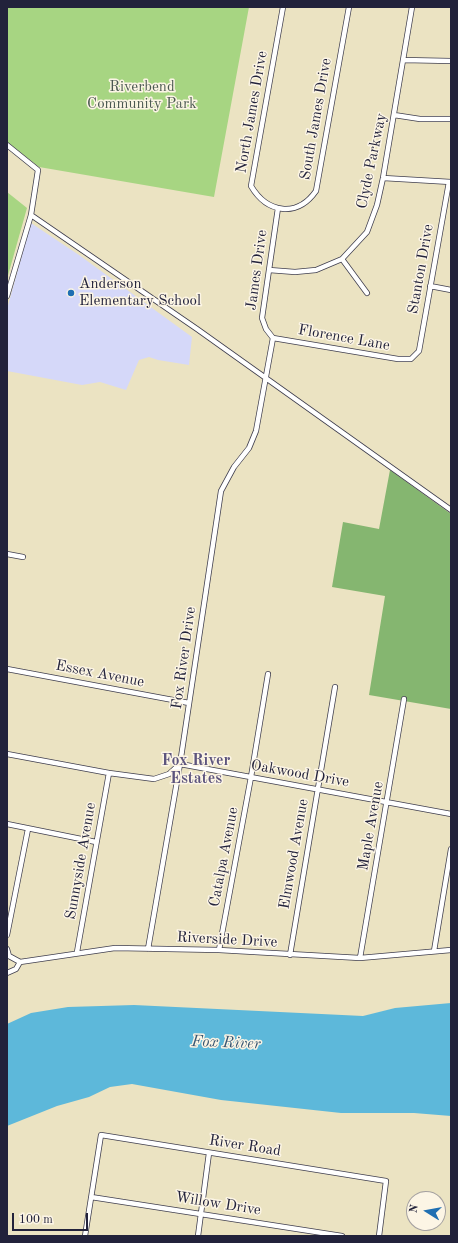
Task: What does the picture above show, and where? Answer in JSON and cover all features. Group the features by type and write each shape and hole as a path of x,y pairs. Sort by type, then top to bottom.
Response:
{"street":[{"name":"North James Drive","path":"278,208 264,202 251,186 282,7"},
{"name":"South James Drive","path":"278,208 299,208 309,200 316,191 349,7"},
{"name":"Clyde Parkway","path":"269,270 295,272 316,270 342,259 367,232 377,205 383,178 412,7"},
{"path":"403,60 451,61"},
{"path":"394,115 420,119 451,119"},
{"path":"7,145 38,170 31,215 7,296"},
{"path":"383,178 450,182"},
{"name":"Stanton Drive","path":"411,359 419,351 450,182"},
{"name":"James Drive","path":"273,338 266,329 262,318 278,208"},
{"path":"31,215 197,329 265,379 451,510"},
{"path":"342,259 367,292"},
{"path":"430,286 451,290"},
{"path":"265,379 273,338"},
{"name":"Florence Lane","path":"273,338 398,359 411,359"},
{"name":"Fox River Drive","path":"148,949 180,764 221,491 234,467 250,448 256,431 265,379"},
{"path":"7,554 23,557"},
{"name":"Essex Avenue","path":"7,669 189,703"},
{"name":"Catalpa Avenue","path":"219,950 251,777 268,674"},
{"name":"Elmwood Avenue","path":"290,955 335,687"},
{"name":"Maple Avenue","path":"360,958 388,802 404,699"},
{"path":"7,754 109,773 154,779 169,774 180,764"},
{"name":"Oakwood Drive","path":"180,764 451,814"},
{"name":"Sunnyside Avenue","path":"77,952 109,773"},
{"path":"7,824 96,842"},
{"path":"7,935 28,829"},
{"path":"434,951 451,849"},
{"name":"Riverside Drive","path":"20,962 77,952 116,948 219,950 360,958 451,950"},
{"path":"7,949 9,956 20,962 16,969 7,973"},
{"name":"River Road","path":"91,1197 100,1135 386,1181 379,1236"},
{"path":"198,1236 209,1153"},
{"path":"85,1236 91,1197"},
{"name":"Willow Drive","path":"91,1197 342,1236"}],"shaded area":[{"name":"Anderson Elementary School","path":"31,223 79,255 192,337 189,365 149,357 139,360 126,390 100,382 82,385 7,371 7,309"}],"green space":[{"name":"Riverbend Community Park","path":"7,7 249,7 214,197 39,167 7,142"},
{"path":"7,192 27,208 7,279"},
{"path":"390,470 451,514 451,709 369,695 385,596 332,587 343,522 379,529"}],"water":[{"name":"Fox River","path":"451,1003 451,1116 414,1113 341,1113 221,1100 132,1084 110,1087 89,1097 57,1106 7,1126 7,1024 31,1013 68,1007 134,1005 363,1016 395,1008"}],"place":[{"name":"Anderson Elementary School","path":"71,293"}],"district":[{"name":"Fox River Estates","path":"196,770"}]}
